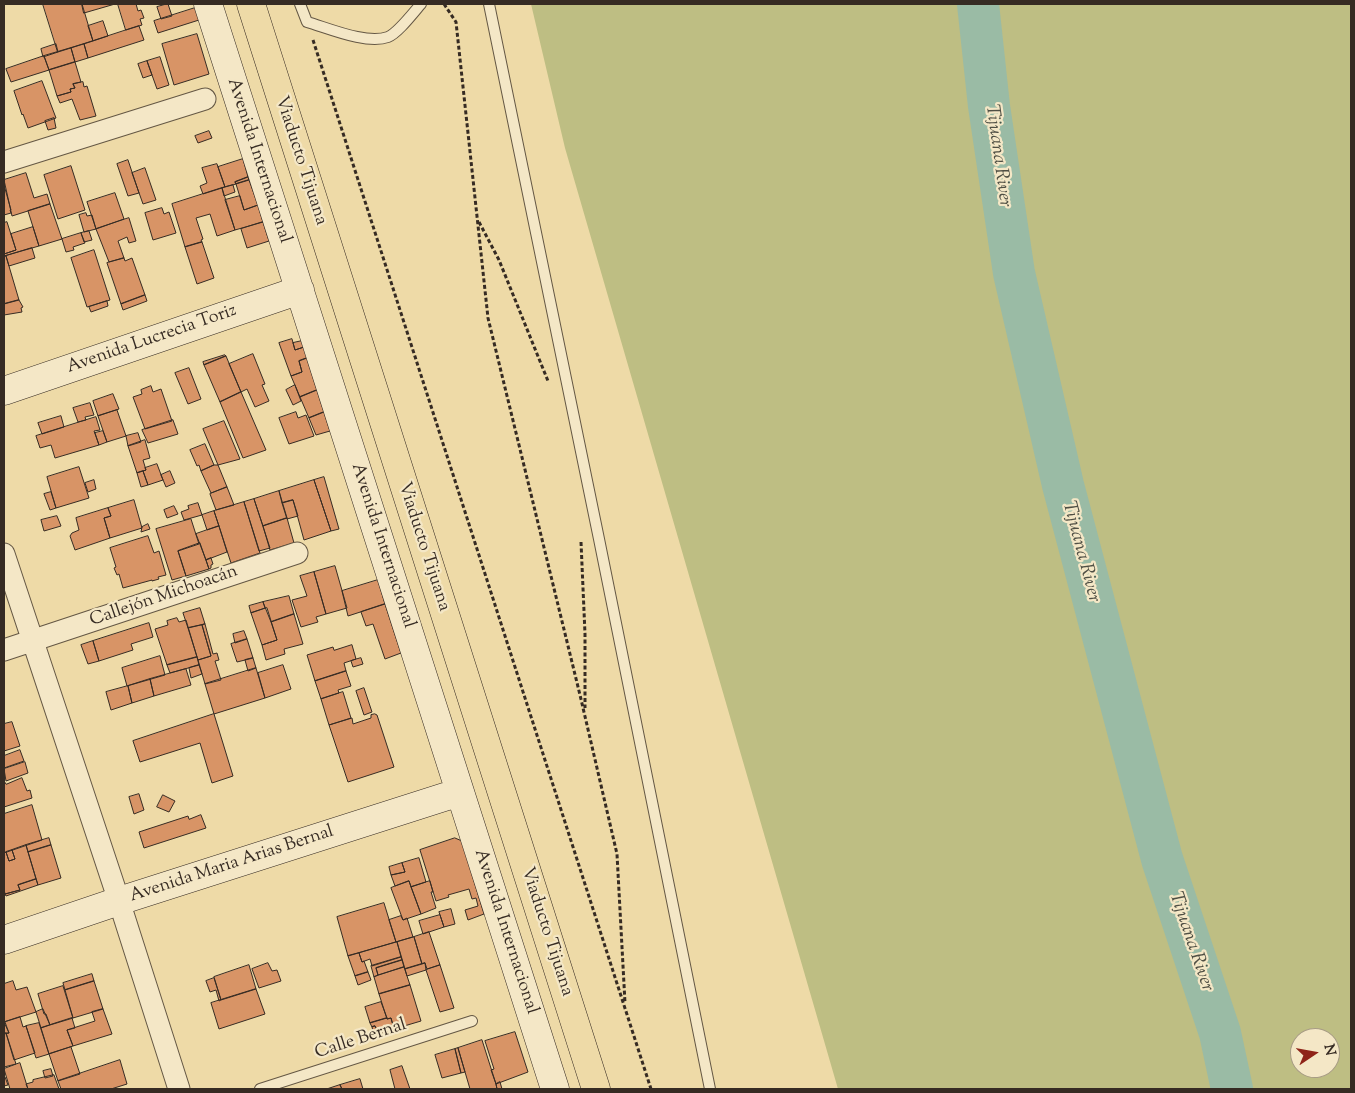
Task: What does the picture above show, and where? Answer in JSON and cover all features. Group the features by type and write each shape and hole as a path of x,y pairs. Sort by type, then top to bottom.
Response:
{"highway":[{"name":"Avenida Internacional","path":"234,4 579,1089"},
{"name":"Viaducto Tijuana","path":"241,4 585,1089"},
{"name":"Viaducto Tijuana","path":"251,4 596,1089"},
{"path":"264,4 610,1089"}],"main road":[{"name":"Avenida Internacional","path":"208,4 555,1089"},
{"name":"Avenida Lucrecia Toriz","path":"4,391 300,290"},
{"name":"Avenida Maria Arias Bernal","path":"4,940 119,901 460,792"}],"street":[{"path":"4,162 205,98"},
{"name":"Callejón Michoacán","path":"4,650 297,552"},
{"path":"4,554 179,1089"}],"lane":[{"path":"300,4 307,22 362,39 388,37 406,22 421,4"},
{"path":"489,4 602,549 710,1089"},
{"name":"Calle Bernal","path":"260,1089 472,1021"}],"path":[{"path":"444,4 456,22 488,318 585,716 616,854 625,1007"},
{"path":"307,22 651,1089"},
{"path":"477,219 500,260 550,386"},
{"path":"580,540 585,634 585,716"}],"green space":[{"path":"531,4 1351,4 1351,1089 838,1089 565,148"}],"building":[{"path":"43,4 82,4 93,41 58,52"},
{"path":"82,4 115,4 84,13"},
{"path":"118,4 136,4 138,11 141,10 144,18 140,19 142,25 126,30"},
{"path":"168,4 172,16 161,19 157,7"},
{"path":"195,8 199,20 158,33 154,21"},
{"path":"103,21 108,36 93,41 88,26"},
{"path":"139,26 144,40 88,58 84,44"},
{"path":"197,34 209,74 174,85 162,44"},
{"path":"56,44 58,52 43,57 41,49"},
{"path":"84,44 88,58 75,62 71,48"},
{"path":"71,48 75,62 49,70 44,56"},
{"path":"44,56 49,70 11,82 6,69"},
{"path":"160,57 169,85 157,89 147,61"},
{"path":"147,61 152,75 143,78 138,64"},
{"path":"75,62 81,82 73,84 75,88 70,89 71,92 57,96 49,70"},
{"path":"42,81 56,118 28,128 14,91"},
{"path":"83,82 84,87 87,86 96,116 80,120 72,99 60,103 57,96 71,92 70,89 75,88 73,84"},
{"path":"54,118 56,128 48,130 45,121"},
{"path":"209,131 212,138 198,143 195,136"},
{"path":"243,159 248,177 235,182 236,184 225,187 218,167"},
{"path":"128,160 139,193 128,196 117,164"},
{"path":"217,164 225,187 203,194 200,186 207,183 202,168"},
{"path":"71,166 85,210 58,219 44,175"},
{"path":"145,168 156,200 143,204 132,173"},
{"path":"26,173 34,198 47,194 50,204 12,216 4,180"},
{"path":"248,177 249,180 236,184 235,182"},
{"path":"249,180 258,205 244,210 236,184"},
{"path":"4,185 11,213 4,215"},
{"path":"233,185 235,192 224,196 222,188"},
{"path":"222,188 235,230 217,236 210,214 196,218 203,239 201,240 202,242 185,247 172,204"},
{"path":"115,193 124,219 96,229 87,202"},
{"path":"240,196 244,210 258,205 263,222 235,230 225,200"},
{"path":"50,204 62,239 39,246 28,211"},
{"path":"162,208 164,214 169,212 176,233 153,240 145,213"},
{"path":"86,213 87,216 92,215 96,229 84,232 79,215"},
{"path":"129,218 136,241 129,243 127,237 118,241 124,258 109,262 96,229"},
{"path":"7,222 16,250 4,254 4,223"},
{"path":"263,222 269,241 247,248 241,229"},
{"path":"33,227 39,246 4,256 4,254 16,250 11,234"},
{"path":"89,231 92,240 84,242 81,233"},
{"path":"81,233 85,243 73,247 74,250 66,252 62,239"},
{"path":"202,242 214,278 197,284 185,247"},
{"path":"32,248 35,258 9,266 6,256"},
{"path":"94,250 110,300 87,307 71,258"},
{"path":"4,256 6,256 19,300 4,304"},
{"path":"124,258 125,261 132,258 145,295 121,304 107,263"},
{"path":"145,295 147,301 123,310 121,304"},
{"path":"19,300 23,307 21,308 22,312 4,315 4,304"},
{"path":"107,301 108,306 91,312 89,307"},
{"path":"292,339 295,350 304,347 307,358 299,361 302,372 291,376 279,343"},
{"path":"302,341 304,347 295,350 293,343"},
{"path":"253,354 265,384 262,385 269,401 255,407 247,389 241,392 229,364"},
{"path":"226,356 204,365 203,362"},
{"path":"226,356 241,392 220,402 204,365"},
{"path":"307,358 317,390 300,397 291,376 302,372 299,361"},
{"path":"189,368 201,399 188,404 175,373"},
{"path":"295,385 301,401 293,405 286,390"},
{"path":"151,386 153,392 161,389 172,421 145,429 133,397 142,394 141,390"},
{"path":"317,390 324,412 309,418 300,397"},
{"path":"241,392 266,450 243,458 220,402"},
{"path":"113,394 119,409 98,416 93,401"},
{"path":"90,403 94,415 85,417 86,420 78,422 73,408"},
{"path":"117,410 126,436 107,442 98,416"},
{"path":"296,412 298,418 306,415 314,436 289,444 279,418"},
{"path":"324,412 330,431 316,435 309,418"},
{"path":"61,416 64,427 42,434 38,423"},
{"path":"96,417 100,430 94,431 99,445 55,458 51,445 40,448 36,436"},
{"path":"173,420 178,434 148,443 142,430"},
{"path":"224,421 240,459 218,465 203,429"},
{"path":"103,431 107,442 99,445 95,433"},
{"path":"138,433 141,442 128,446 126,436"},
{"path":"145,440 150,458 143,460 146,470 137,473 128,446"},
{"path":"205,444 214,465 201,471 190,450"},
{"path":"157,464 163,480 148,485 143,471 146,470 145,468"},
{"path":"218,465 227,487 211,493 201,471"},
{"path":"79,467 89,498 56,508 47,477"},
{"path":"143,471 148,485 141,487 137,473"},
{"path":"170,471 175,483 166,487 161,475"},
{"path":"324,477 339,529 331,531 314,480"},
{"path":"94,480 96,489 88,492 85,483"},
{"path":"314,480 331,531 304,540 293,500 282,503 279,491"},
{"path":"227,487 234,505 216,510 210,494"},
{"path":"279,491 287,518 263,526 254,499"},
{"path":"51,492 56,508 50,510 44,494"},
{"path":"254,499 270,548 259,551 244,502"},
{"path":"134,500 142,528 110,538 104,518 111,516 108,508"},
{"path":"293,500 298,516 287,519 282,503"},
{"path":"244,502 260,553 231,563 214,511"},
{"path":"198,503 202,515 184,520 181,512 189,509 188,506"},
{"path":"174,506 178,514 167,518 164,510"},
{"path":"108,508 111,516 104,518 110,538 75,550 70,536 79,530 76,518"},
{"path":"214,511 219,526 207,530 202,515"},
{"path":"57,516 61,526 44,531 41,520"},
{"path":"287,518 294,543 270,550 263,526"},
{"path":"191,519 199,544 178,551 186,576 172,580 156,529"},
{"path":"148,524 150,529 141,532 142,527"},
{"path":"219,526 227,552 206,560 196,534"},
{"path":"148,536 154,553 159,551 166,575 158,577 159,579 123,588 119,574 117,575 114,568 116,567 110,548"},
{"path":"200,543 209,569 186,576 178,551"},
{"path":"211,558 213,564 209,569 206,560"},
{"path":"335,566 347,608 326,614 314,572"},
{"path":"314,572 326,614 316,617 318,622 301,627 292,600 307,596 300,576"},
{"path":"378,580 385,604 348,616 342,591"},
{"path":"289,596 294,614 271,622 263,602"},
{"path":"263,602 265,608 251,613 249,606"},
{"path":"385,604 401,653 385,659 373,624 366,626 361,612"},
{"path":"200,608 205,624 188,628 183,613"},
{"path":"267,608 277,640 262,645 251,613"},
{"path":"294,614 303,644 284,649 285,654 266,660 262,645 277,640 271,622"},
{"path":"177,618 179,622 186,620 197,657 167,665 155,629 168,625 167,621"},
{"path":"149,623 153,637 131,644 133,650 99,661 93,641"},
{"path":"205,624 213,654 217,653 219,660 215,661 221,680 205,684 198,660 211,656 202,625"},
{"path":"202,625 211,656 198,660 188,628"},
{"path":"244,631 247,639 235,643 233,634"},
{"path":"247,639 253,658 237,662 231,644"},
{"path":"93,641 99,661 88,664 81,645"},
{"path":"352,645 356,659 344,663 346,671 315,681 307,655 333,647 334,650"},
{"path":"160,656 165,675 127,686 122,668"},
{"path":"197,657 199,665 170,673 167,665"},
{"path":"253,658 256,668 248,671 245,660"},
{"path":"361,658 363,664 353,667 351,661"},
{"path":"199,665 202,674 191,678 189,668"},
{"path":"283,665 291,689 265,698 258,673"},
{"path":"256,668 265,698 214,714 205,684"},
{"path":"186,669 191,685 154,696 150,679"},
{"path":"346,671 351,686 338,690 339,693 321,699 315,681"},
{"path":"150,679 154,696 132,703 128,686"},
{"path":"128,686 132,703 111,710 106,692"},
{"path":"364,688 372,712 364,715 356,691"},
{"path":"343,692 351,718 329,725 321,699"},
{"path":"214,714 233,776 212,783 200,743 140,762 133,741"},
{"path":"371,715 377,715 394,767 348,782 329,725 352,718 353,724 371,718"},
{"path":"12,722 20,746 4,751 4,724"},
{"path":"20,750 24,761 4,768 4,756"},
{"path":"25,762 28,773 6,781 4,769"},
{"path":"22,778 27,791 30,790 32,798 4,807 4,781 6,784"},
{"path":"139,794 144,810 134,814 129,797"},
{"path":"163,795 175,801 169,812 157,807"},
{"path":"32,805 42,840 4,853 4,814"},
{"path":"201,815 206,828 144,848 139,832 188,816 189,819"},
{"path":"49,838 51,845 28,852 26,845"},
{"path":"455,838 462,841 484,914 468,920 465,910 478,906 476,898 472,899 469,889 448,895 449,897 436,901 420,850"},
{"path":"26,845 36,879 18,885 20,890 5,894 4,853 6,852 9,861 15,859 12,850"},
{"path":"51,845 61,878 38,885 28,852"},
{"path":"12,850 15,859 9,861 6,852"},
{"path":"419,858 426,882 411,887 409,881 395,886 391,875 405,872 402,863"},
{"path":"402,863 405,872 391,875 389,867"},
{"path":"36,879 38,885 6,896 5,894 20,890 18,885"},
{"path":"409,881 421,914 403,920 391,888"},
{"path":"430,881 436,908 421,914 411,887"},
{"path":"384,903 396,942 348,956 337,917"},
{"path":"451,909 455,924 444,927 439,912"},
{"path":"440,915 444,927 423,934 419,921"},
{"path":"401,916 403,920 407,918 413,937 396,942 389,920"},
{"path":"429,932 440,965 427,969 425,963 422,964 414,937"},
{"path":"414,937 422,964 405,969 397,942"},
{"path":"397,942 401,957 372,966 370,959 362,962 359,953"},
{"path":"359,953 368,972 355,976 348,956"},
{"path":"401,957 402,960 376,968 378,975 374,977 371,966"},
{"path":"402,960 404,967 378,975 376,968"},
{"path":"268,963 272,971 277,970 281,981 259,988 252,969"},
{"path":"425,963 426,970 407,976 405,969"},
{"path":"249,965 256,989 221,1000 214,977"},
{"path":"440,965 454,1008 440,1012 426,970"},
{"path":"404,967 410,985 379,994 374,977"},
{"path":"368,972 371,980 358,985 355,976"},
{"path":"92,974 94,981 65,990 63,983"},
{"path":"214,978 221,1000 219,1001 216,990 210,992 206,981"},
{"path":"13,981 16,990 27,987 36,1012 4,1022 4,984"},
{"path":"94,981 103,1009 73,1018 65,990"},
{"path":"410,985 421,1021 394,1029 391,1018 387,1019 379,994"},
{"path":"63,986 73,1018 50,1025 46,1014 44,1014 38,994"},
{"path":"256,989 265,1014 219,1029 211,1003"},
{"path":"381,1002 387,1018 370,1023 365,1007"},
{"path":"43,1009 50,1025 41,1028 36,1012"},
{"path":"103,1009 112,1034 73,1046 67,1030 95,1021 92,1012"},
{"path":"20,1017 23,1027 26,1026 35,1053 14,1060 6,1033 9,1033 5,1022"},
{"path":"72,1018 75,1028 67,1030 73,1046 49,1054 41,1028"},
{"path":"391,1018 394,1029 379,1034 375,1026 372,1027 370,1023"},
{"path":"4,1022 9,1033 4,1034"},
{"path":"39,1023 49,1054 36,1058 26,1026"},
{"path":"375,1026 379,1034 374,1035 372,1027"},
{"path":"515,1032 528,1072 496,1084 491,1070 494,1069 485,1041"},
{"path":"6,1033 16,1064 4,1067 4,1034"},
{"path":"482,1040 497,1089 470,1089 458,1048"},
{"path":"71,1047 80,1074 58,1081 49,1054"},
{"path":"458,1048 465,1072 461,1073 455,1049"},
{"path":"455,1049 461,1073 442,1078 435,1055"},
{"path":"120,1060 127,1084 111,1089 61,1089 58,1081"},
{"path":"20,1063 28,1089 10,1089 4,1069"},
{"path":"402,1066 410,1089 395,1089 390,1070"},
{"path":"51,1069 53,1076 45,1078 43,1071"},
{"path":"54,1075 59,1089 28,1089 26,1084 33,1082 33,1080"},
{"path":"4,1077 8,1085 4,1086"},
{"path":"360,1079 363,1089 342,1089 340,1085"},
{"path":"500,1082 502,1089 497,1089 496,1084"},
{"path":"340,1085 342,1089 327,1089"}],"waterway":[{"name":"Tijuana River","path":"978,4 989,106 1014,273 1063,485 1162,859 1220,1033 1232,1089"}]}
